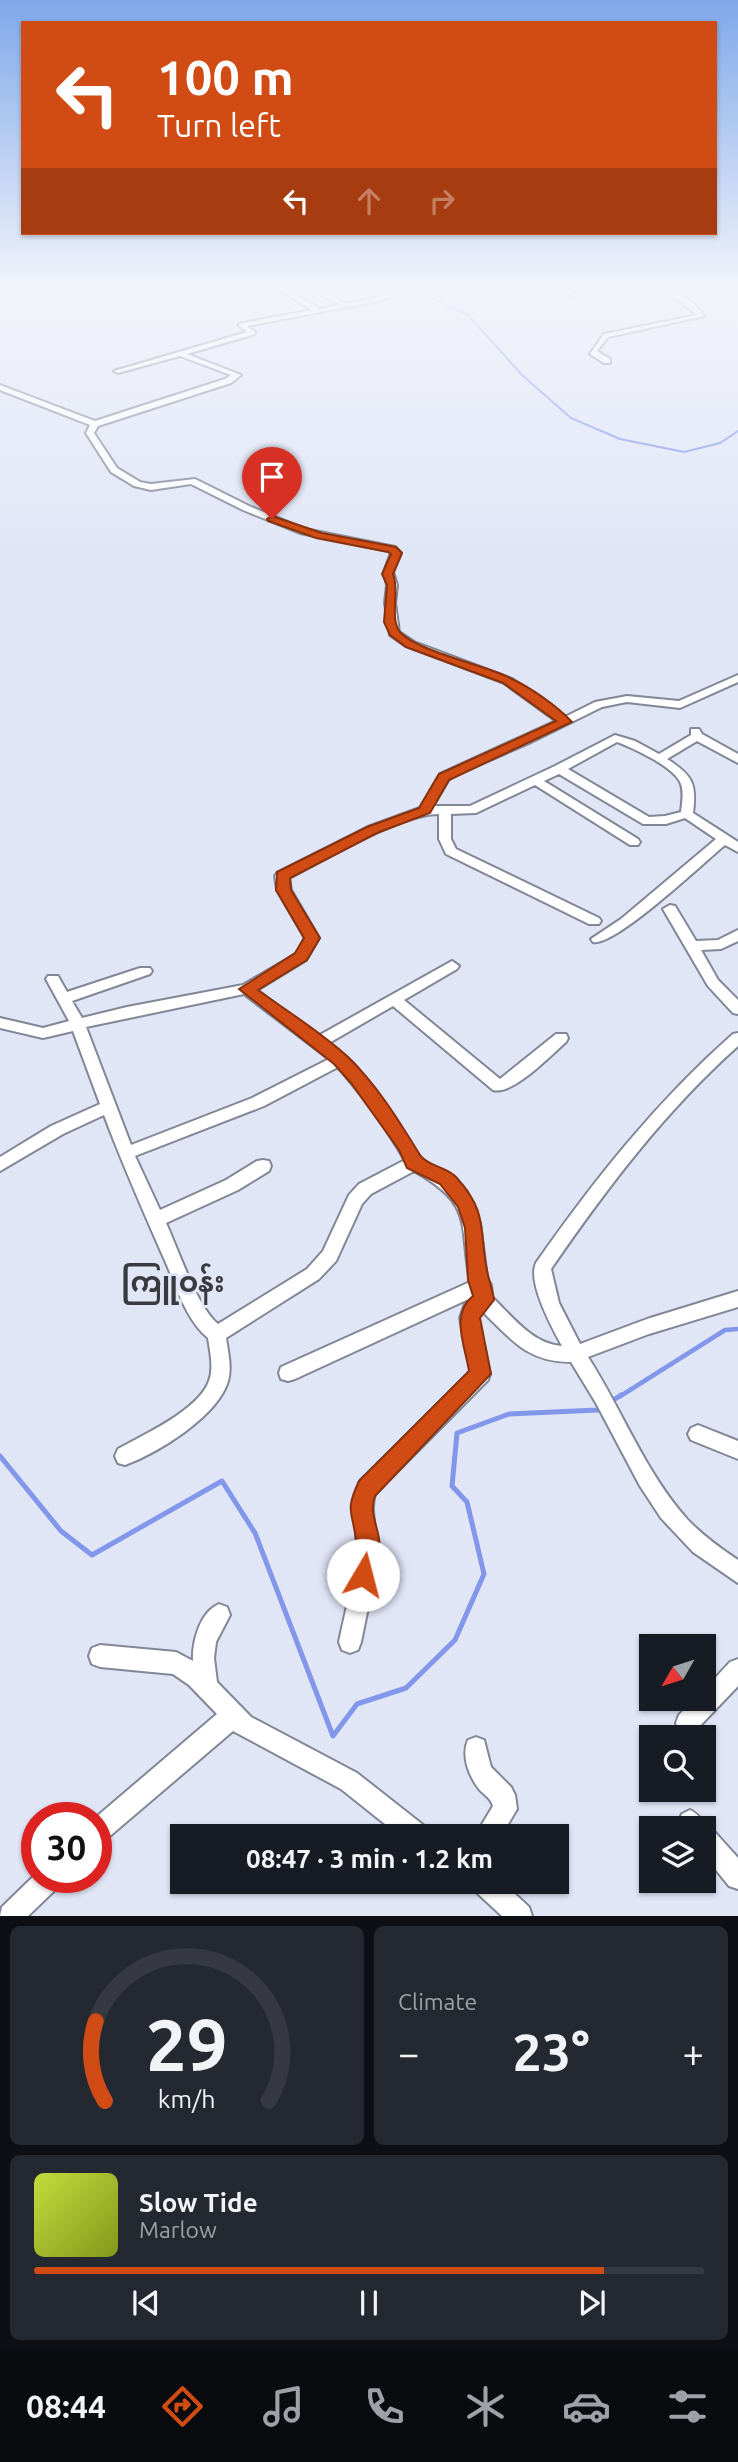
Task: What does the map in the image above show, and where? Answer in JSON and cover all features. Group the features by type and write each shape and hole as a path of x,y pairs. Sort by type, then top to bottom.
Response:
{"street":[{"path":"0,387 95,424 228,382 234,376"},
{"path":"193,392 211,398"},
{"path":"95,424 90,433 101,446 109,464 137,484 151,487 187,480 303,531 392,549 396,553 388,574 392,585 390,622 394,633 410,644 508,681 565,722"},
{"path":"425,810 444,777 599,704 619,699 680,705 738,678"},
{"path":"658,758 696,733 738,759"},
{"path":"0,1023 43,1033 247,989 301,957 312,938 284,890 282,876 372,830 425,810 472,810 559,769 615,738 658,758 678,771 686,781 690,798 687,814"},
{"path":"559,769 647,821 666,820 687,814 738,848"},
{"path":"535,780 628,838 647,821"},
{"path":"445,811 445,839 451,852 594,921"},
{"path":"598,939 626,922 724,839"},
{"path":"670,909 721,994 738,1009"},
{"path":"691,946 721,944 738,935"},
{"path":"317,1043 452,966"},
{"path":"64,998 145,971"},
{"path":"53,979 78,1025 126,1153 195,1307 205,1324 217,1334 220,1372 214,1392 194,1413 125,1456"},
{"path":"247,989 340,1060 358,1078 407,1147 414,1163 446,1179 466,1203 474,1228 478,1280 483,1293 531,1346 557,1354 575,1354 647,1327 738,1299"},
{"path":"394,999 498,1086 507,1083 561,1038"},
{"path":"738,1038 685,1087 542,1268 544,1289 575,1354 604,1398 650,1488 681,1527 738,1573"},
{"path":"126,1153 258,1102 340,1060"},
{"path":"0,1165 57,1130 108,1107"},
{"path":"217,1334 313,1274 330,1256 355,1200 365,1189 414,1163"},
{"path":"155,1220 232,1185 263,1166"},
{"path":"288,1373 483,1293"},
{"path":"350,1642 368,1541 361,1517 362,1500 367,1488 481,1374 469,1318 471,1309 483,1293"},
{"path":"698,1433 738,1450"},
{"path":"207,1691 202,1652 206,1633 219,1615"},
{"path":"100,1656 156,1659 176,1663 197,1677 207,1691 233,1716 271,1741 349,1781 404,1824"},
{"path":"687,1723 738,1670"},
{"path":"112,1819 233,1716"},
{"path":"476,1748 477,1767 503,1795 505,1809 495,1824"},
{"path":"716,1851 738,1877"},
{"path":"11,1916 33,1893"},
{"path":"496,1894 520,1916"}],"waterway":[{"path":"524,376 571,418 620,439 684,452 720,443 738,431"},
{"path":"619,1397 725,1330 738,1329"},
{"path":"612,1401 621,1395"},
{"path":"0,1456 61,1531 92,1555 222,1481 255,1533 333,1736 357,1704 406,1688 455,1640 484,1574 467,1502 452,1486 457,1433 509,1414 598,1410 602,1407"}],"district":[{"name":"ကြူဝန်း","path":"173,1281"}],"route":[{"path":"272,519 335,540 392,549 396,553 388,566 388,578 393,589 390,622 394,633 410,644 508,681 565,722 444,777 431,804 415,816 372,830 282,876 284,890 312,938 301,957 247,989 340,1060 358,1078 407,1147 414,1163 446,1179 466,1203 474,1228 478,1280 482,1285 483,1300 471,1309 469,1318 481,1374 367,1488 362,1500 361,1517 368,1541 363,1575"}]}
